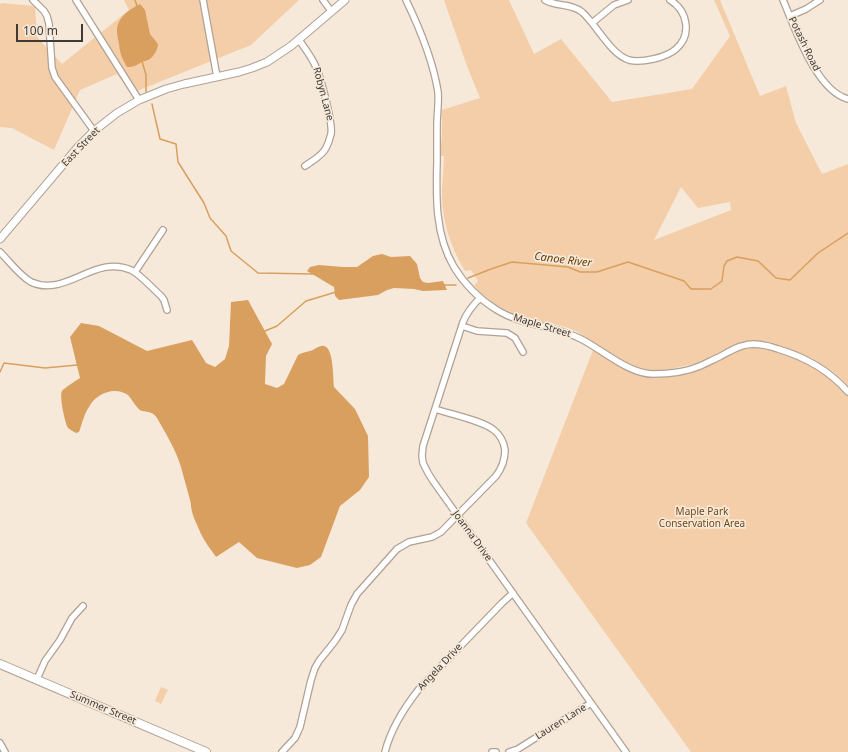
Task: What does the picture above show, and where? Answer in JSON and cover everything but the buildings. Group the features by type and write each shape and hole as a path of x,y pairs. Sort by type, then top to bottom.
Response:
{"main road":[{"name":"Summer Street","path":"0,664 206,752"}],"street":[{"path":"33,0 47,16 49,24 51,61 55,77 94,131"},
{"path":"76,0 139,100"},
{"path":"203,0 217,77"},
{"path":"323,0 331,11"},
{"name":"East Street","path":"0,240 78,147 94,131 117,113 139,100 166,89 259,66 279,55 299,40 345,0"},
{"name":"Maple Street","path":"406,0 420,31 430,60 438,92 437,194 440,234 444,248 454,267 469,288 480,298 498,311 510,317 526,323 578,337 630,368 641,372 653,374 686,370 699,366 741,346 759,344 783,350 807,360 835,378 848,392"},
{"path":"545,0 554,4 575,7 592,23 614,51 631,60 662,56 672,52 678,47 684,38 686,30 685,19 678,6 670,0"},
{"path":"592,23 614,5 628,0"},
{"name":"Potash Road","path":"783,0 809,57 820,76 834,92 848,99"},
{"path":"790,16 806,9 820,0"},
{"name":"Robyn Lane","path":"299,40 316,68 329,114 331,129 331,134 324,151 305,166"},
{"path":"135,272 163,230"},
{"path":"0,252 25,278 40,285 58,284 97,269 112,266 123,267 135,272 161,296 164,300 166,310"},
{"name":"Joanna Drive","path":"480,298 466,314 423,446 422,456 424,463 428,473 457,515 626,752"},
{"path":"462,326 478,331 507,333 514,338 523,352"},
{"path":"282,752 295,738 299,730 315,668 342,630 351,604 357,594 397,549 409,542 428,538 437,534 446,527 494,479 501,469 505,457 502,439 499,435 484,425 435,409"},
{"name":"Angela Drive","path":"385,752 389,738 397,721 407,704 419,689 513,593"},
{"path":"37,680 45,661 60,640 72,618 83,606"},
{"name":"Lauren Lane","path":"509,752 518,749 591,703"},
{"path":"0,743 5,752"}],"green space":[{"path":"124,0 299,0 251,45 132,93 117,74 80,90 54,150 12,128 0,127 1,3 35,6 37,37 62,64 129,10"},
{"path":"444,0 509,0 534,54 561,39 612,102 692,89 730,36 714,0 720,0 760,96 786,86 796,123 822,174 848,164 848,386 835,373 812,358 765,341 742,342 697,363 662,371 643,370 628,363 576,331 509,312 487,298 474,286 478,281 471,270 465,271 456,253 448,234 442,204 444,156 440,156 442,110 480,98","holes":["681,187 698,208 730,202 731,210 654,240"]},
{"name":"Maple Park Conservation Area","path":"753,347 764,348 810,364 835,382 848,396 848,752 691,752 526,523 593,350 629,371 644,376 656,377 700,369 739,350"},
{"path":"161,687 168,690 161,704 155,701"}],"shaded area":[{"path":"140,4 145,10 150,34 158,46 150,59 135,66 127,67 120,51 117,34 118,26 124,14"},
{"path":"382,254 391,257 410,256 417,264 420,278 423,282 428,283 443,281 447,290 423,291 394,288 378,295 339,300 335,296 334,287 307,271 310,267 319,265 357,267 373,256"},
{"path":"248,300 272,344 266,356 265,384 277,388 284,384 298,355 320,346 324,346 330,352 334,387 355,409 368,436 369,477 360,490 340,506 321,557 310,565 297,568 257,558 239,542 216,557 208,546 195,520 181,467 167,436 155,415 149,412 141,411 128,395 123,392 112,391 106,392 96,398 86,413 79,432 76,433 68,428 65,421 61,398 62,391 80,378 70,337 81,323 99,326 147,351 192,340 206,363 215,367 225,359 229,346 231,302"}],"waterway":[{"path":"135,0 137,6"},
{"path":"142,61 146,75 146,92"},
{"path":"152,104 160,139 176,144 178,162 204,203 210,218 226,236 231,251 258,273 314,274"},
{"name":"Canoe River","path":"468,278 512,262 568,267 580,272 597,272 628,262 684,281 691,289 711,289 722,281 724,266 727,261 737,257 758,261 776,278 790,280 818,253 848,233"},
{"name":"Canoe River","path":"443,285 456,285"},
{"name":"Canoe River","path":"265,331 277,326 306,301 336,292"},
{"name":"Canoe River","path":"0,372 4,363 45,368 77,365"}]}
